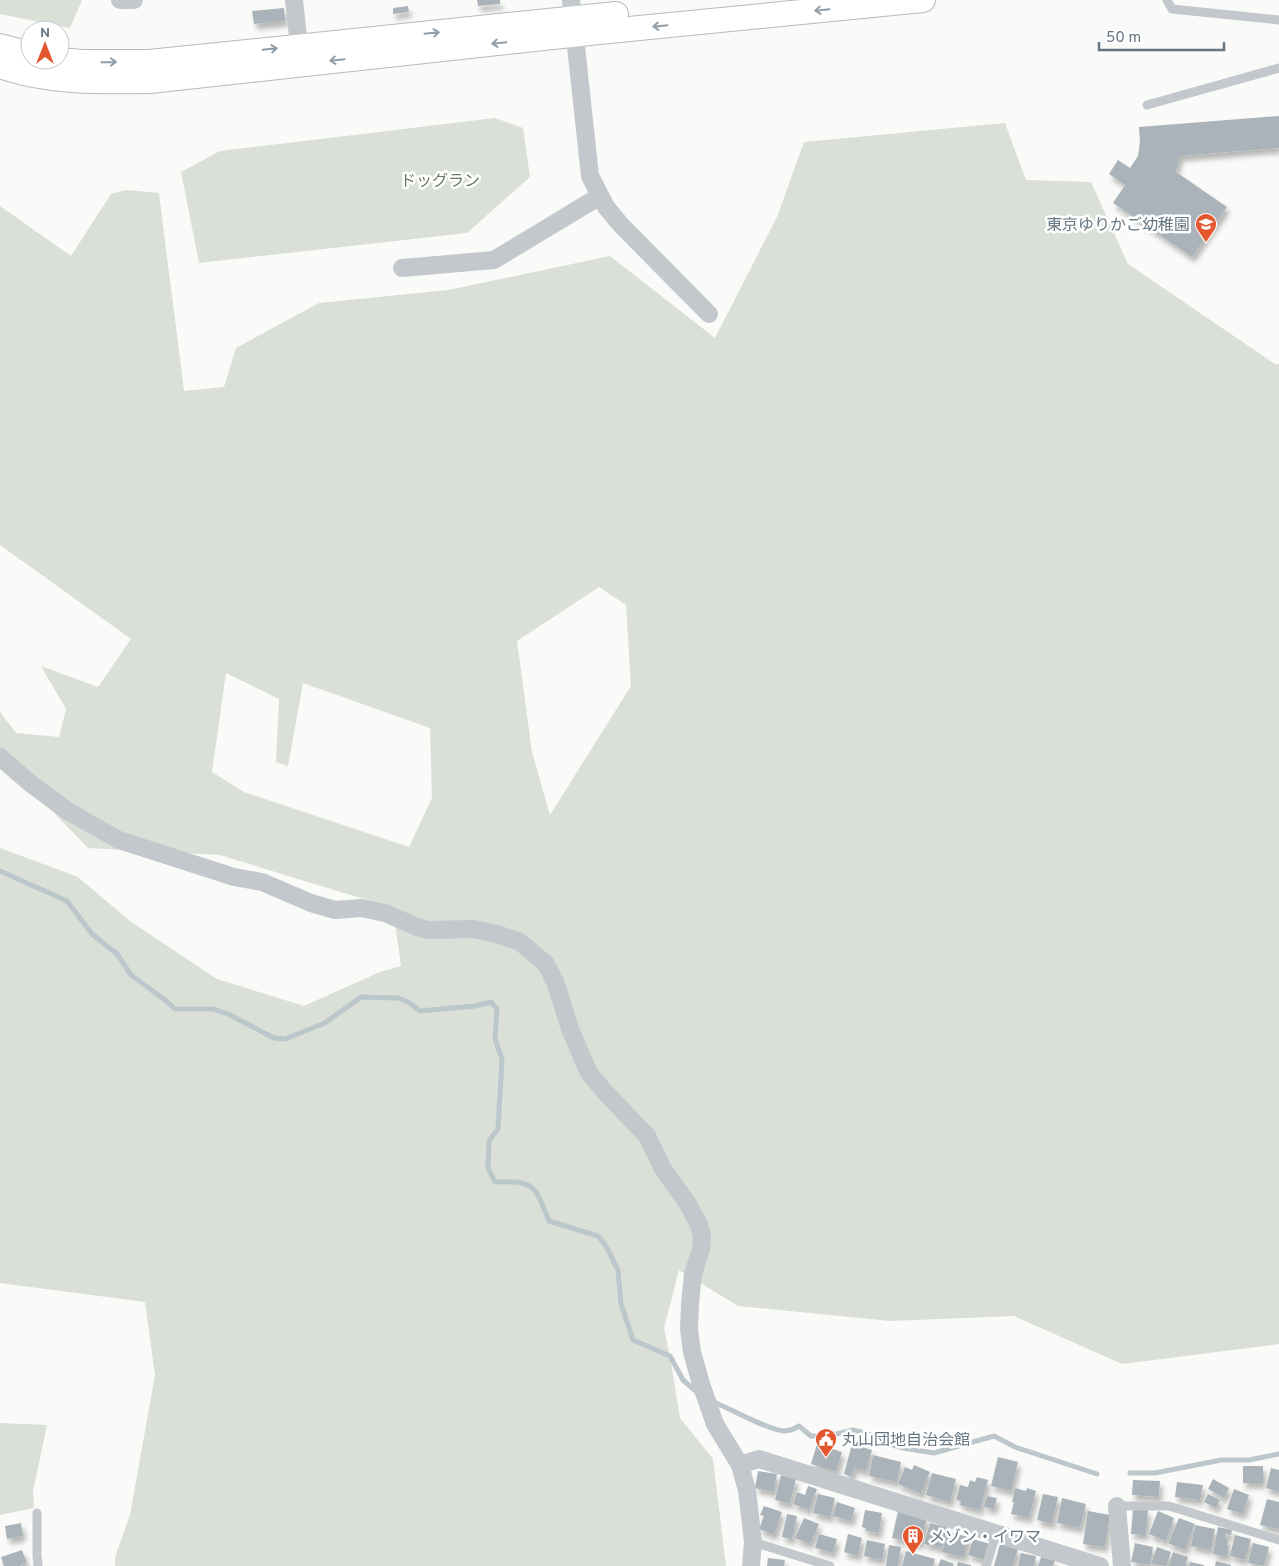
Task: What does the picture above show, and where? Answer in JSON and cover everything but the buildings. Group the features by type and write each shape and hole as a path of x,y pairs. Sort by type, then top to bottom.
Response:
{"street":[{"path":"120,0 134,0"},
{"path":"294,0 299,46"},
{"path":"70,61 149,62 760,0"},
{"path":"0,66 41,76 72,80 104,82 150,81 573,18 923,0"},
{"path":"573,18 590,176 606,207 621,225 710,314"},
{"path":"0,46 20,51"},
{"path":"402,268 494,260 600,196"},
{"path":"0,757 30,783 69,812 119,840 234,877 262,882 311,903 336,910 361,908 385,913 428,930 474,929 498,934 520,942 546,964 556,984 570,1029 590,1073 605,1092 647,1136 663,1169 688,1204 699,1224 702,1236 701,1249 693,1274 689,1329 692,1352 715,1424 740,1465 747,1490 753,1542 751,1566"},
{"path":"740,1465 759,1460 1100,1566"},
{"path":"1117,1506 1122,1566"}],"lane":[{"path":"1167,0 1172,9 1279,20"},
{"path":"1147,105 1279,68"},
{"path":"1117,1506 1169,1506 1279,1540"},
{"path":"37,1513 36,1555 38,1566"},
{"path":"986,1566 996,1534"},
{"path":"753,1542 830,1566"}],"green space":[{"path":"0,0 82,0 70,28 70,20 30,20 0,14"},
{"name":"ドッグラン","path":"495,118 523,128 530,177 467,233 199,263 181,172 220,151"},
{"path":"1005,123 1026,180 1091,182 1128,264 1275,364 1279,364 1279,1344 1122,1364 1014,1316 890,1321 738,1306 679,1270 664,1328 680,1418 713,1459 726,1566 115,1566 115,1557 130,1515 155,1375 145,1302 0,1283 0,848 78,877 130,921 217,979 304,1006 380,972 401,966 393,908 220,855 88,848 0,757 0,712 16,733 59,737 66,709 41,666 98,687 131,639 0,545 0,206 71,256 111,194 126,190 159,193 184,391 224,387 236,348 319,303 448,290 610,256 715,338 777,217 804,142","holes":["599,587 626,605 631,686 550,815 532,752 517,641","226,673 279,699 276,762 288,766 303,683 430,728 432,798 409,847 244,792 212,772"]},
{"path":"0,1423 47,1425 33,1491 34,1508 0,1515"}],"waterway":[{"path":"0,871 67,901 92,934 117,954 131,975 175,1009 213,1009 228,1014 274,1038 285,1039 325,1023 361,997 398,998 408,1002 420,1011 475,1006 491,1002 497,1009 495,1039 502,1059 498,1129 489,1141 488,1168 495,1182 526,1184 536,1193 549,1221 598,1236 606,1246 618,1270 621,1304 633,1340 670,1356 683,1380 698,1393"},
{"path":"712,1401 777,1430 788,1431 799,1426 811,1436 828,1436 853,1430 903,1448 934,1453 994,1436 1015,1447 1097,1474"},
{"path":"1130,1473 1155,1473 1221,1460 1249,1460 1279,1454"}],"place":[{"name":"東京ゆりかご幼稚園","path":"1206,243"},
{"name":"丸山団地自治会館","path":"826,1458"},
{"name":"メゾン・イワマ","path":"913,1555"}]}
